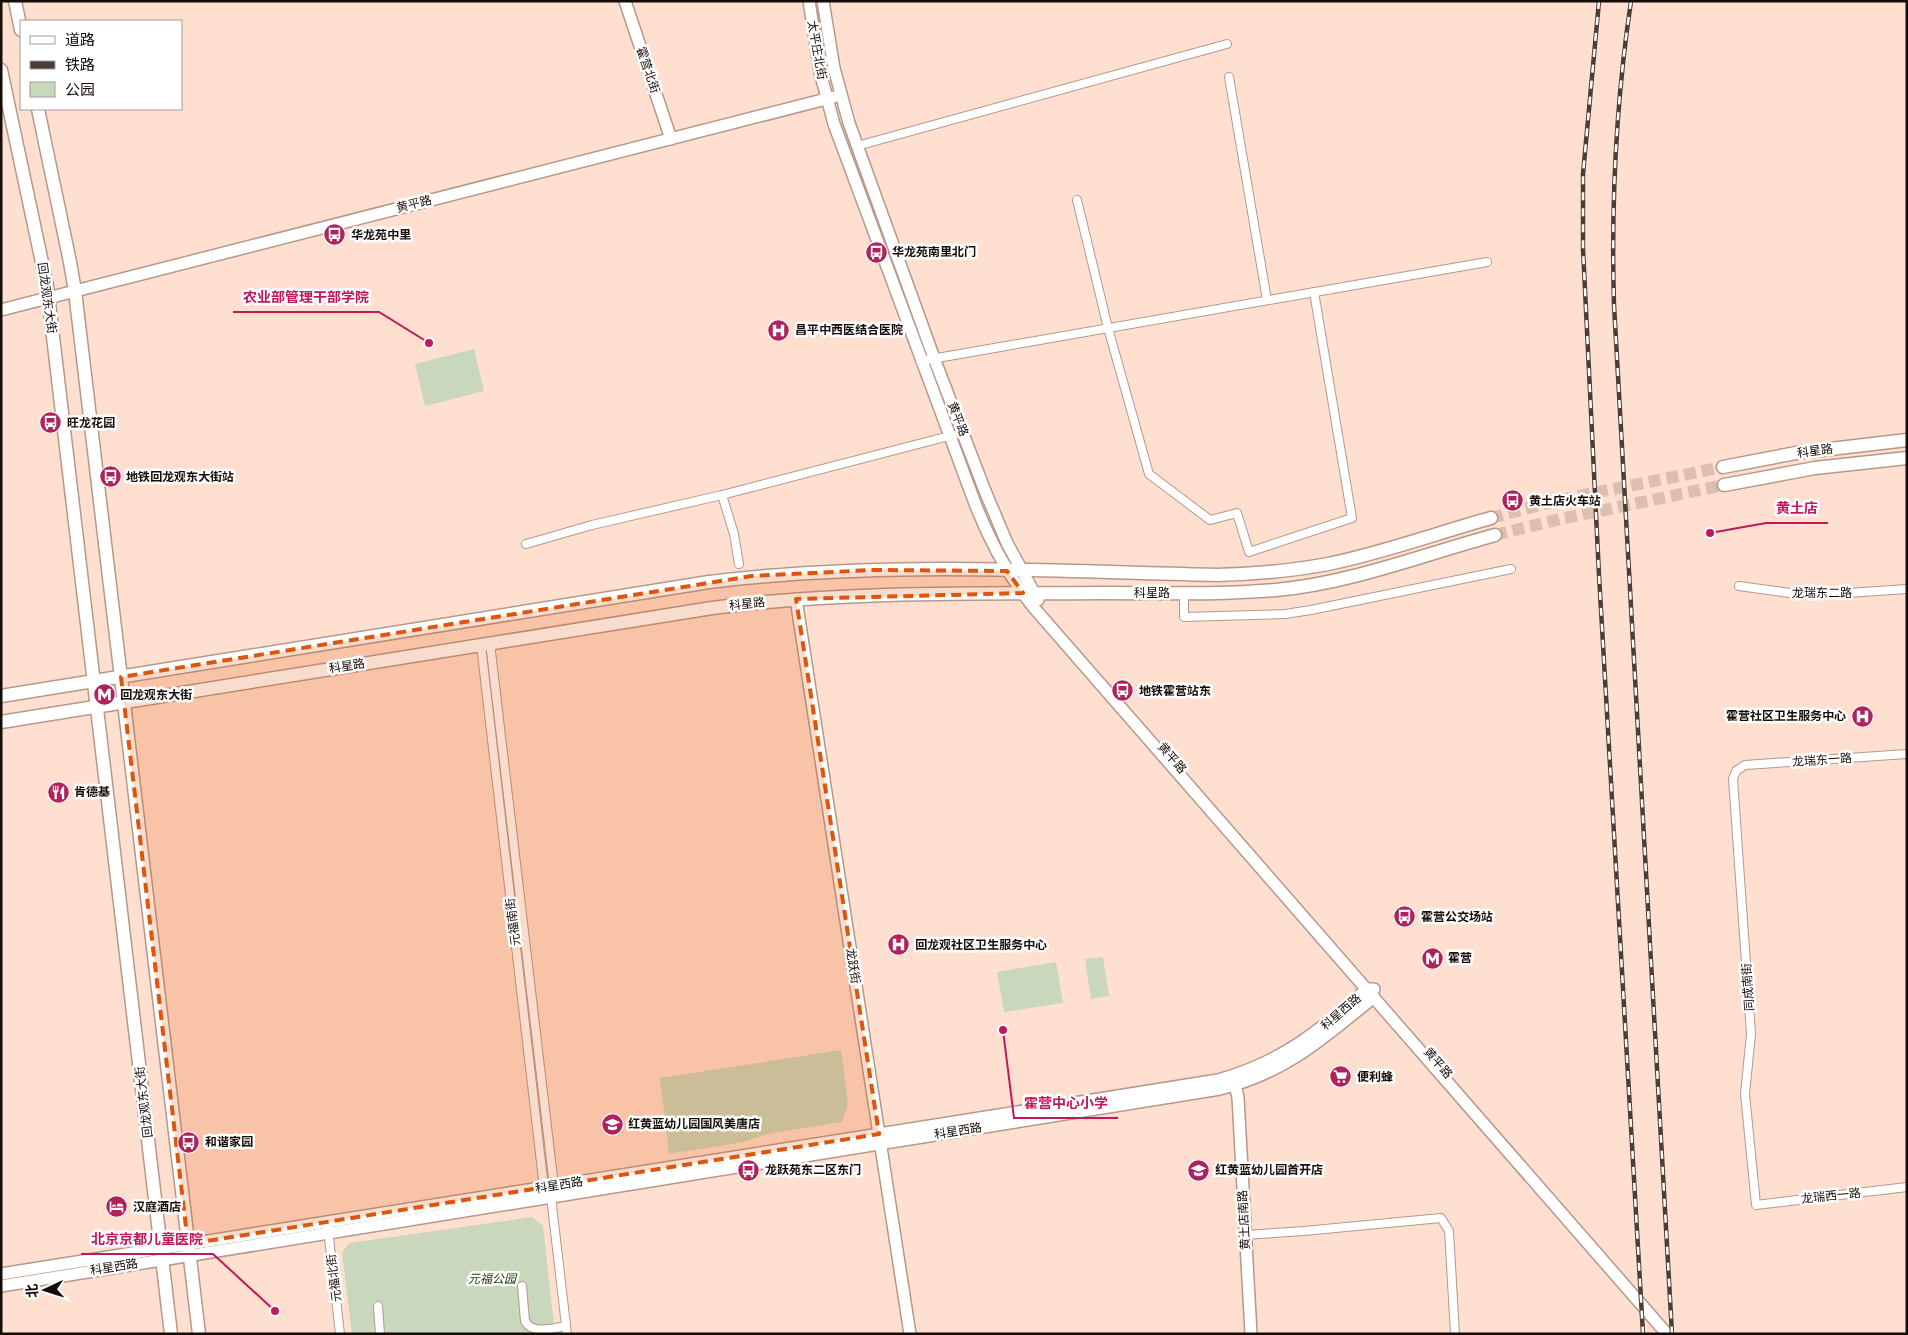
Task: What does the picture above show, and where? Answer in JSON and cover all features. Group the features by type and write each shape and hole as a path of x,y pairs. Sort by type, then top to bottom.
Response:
{"main road":[{"path":"15,1 20,25"},
{"name":"霍营北街","path":"625,1 671,139"},
{"name":"太平庄北街","path":"809,1 826,99"},
{"name":"太平庄北街","path":"823,1 840,96"},
{"name":"回龙观东大街","path":"1,70 44,267 171,1334"},
{"name":"黄平路","path":"1,310 840,96 934,358 992,509 1022,571 1028,593"},
{"name":"黄平路","path":"826,99 920,361 982,522 1007,571 1667,1334"},
{"path":"38,110 70,262 74,291 199,1334"},
{"name":"科星路","path":"1723,467 1796,453 1907,440"},
{"name":"科星路","path":"1724,486 1815,468 1907,458"},
{"name":"科星路","path":"1,696 752,576 872,570 1217,574 1284,571 1357,557 1491,518"},
{"name":"科星路","path":"1,722 712,608 796,599 876,594 1184,593 1266,590 1316,584 1361,574 1495,536"},
{"name":"龙跃街","path":"796,599 910,1334"},
{"name":"黄平路","path":"1371,992 1674,1334"},
{"name":"科星西路","path":"1,1274 189,1250 550,1190 880,1139 1200,1083 1263,1075 1293,1060 1318,1043 1371,992"},
{"name":"黄土店南路","path":"1234,1080 1238,1097 1250,1334"},
{"name":"科星西路","path":"1,1286 162,1254"}],"street":[{"path":"857,146 1227,44"},
{"path":"1229,76 1267,300"},
{"path":"1077,200 1108,328 1149,474 1210,520 1238,513 1249,552 1352,518 1314,292"},
{"path":"920,361 1487,262"},
{"path":"526,544 592,525 722,495 963,432"},
{"path":"722,495 734,534 739,564"},
{"path":"1184,593 1184,617 1286,614 1319,609 1511,569"},
{"name":"龙瑞东二路","path":"1738,586 1819,595 1907,589"},
{"name":"元福南街","path":"486,644 566,1330"},
{"name":"龙瑞东一路","path":"1738,769 1748,765 1907,754"},
{"name":"同成南街","path":"1738,769 1733,776 1733,783 1751,1034 1745,1094 1756,1205"},
{"name":"龙瑞西一路","path":"1756,1205 1907,1187"},
{"path":"1245,1235 1441,1218 1449,1231 1455,1334"},
{"name":"元福北街","path":"328,1227 340,1334"},
{"path":"522,1286 527,1326 536,1329 566,1330"},
{"path":"378,1306 380,1334"}],"highlighted area":[{"path":"872,570 1007,571 1023,593 796,599 879,1134 188,1244 121,677 752,576"}],"green space":[{"path":"474,349 484,391 425,406 415,364"},
{"path":"1103,957 1109,996 1091,999 1085,959"},
{"path":"1056,962 1063,1003 1004,1012 997,972"},
{"path":"841,1050 848,1104 842,1122 772,1133 743,1142 669,1154 660,1078"},
{"name":"元福公园","path":"532,1217 543,1226 555,1334 352,1334 342,1253 349,1243"}],"tunnel":[{"path":"1491,518 1559,500 1723,467"},
{"path":"1495,535 1561,519 1724,485"}],"railway":[{"path":"1599,1 1583,174 1583,249 1599,575 1643,1334"},
{"path":"1631,1 1618,115 1613,229 1614,305 1672,1334"}],"place":[{"name":"华龙苑中里","path":"335,235"},
{"name":"华龙苑南里北门","path":"876,252"},
{"name":"昌平中西医结合医院","path":"779,330"},
{"name":"农业部管理干部学院","path":"429,343"},
{"name":"旺龙花园","path":"51,423"},
{"name":"地铁回龙观东大街站","path":"110,477"},
{"name":"黄土店火车站","path":"1513,501"},
{"name":"黄土店","path":"1710,533"},
{"name":"地铁霍营站东","path":"1123,691"},
{"name":"回龙观东大街","path":"104,695"},
{"name":"霍营社区卫生服务中心","path":"1862,716"},
{"name":"肯德基","path":"58,792"},
{"name":"霍营公交场站","path":"1405,917"},
{"name":"回龙观社区卫生服务中心","path":"899,945"},
{"name":"霍营","path":"1432,958"},
{"name":"霍营中心小学","path":"1003,1030"},
{"name":"便利蜂","path":"1341,1077"},
{"name":"红黄蓝幼儿园国风美唐店","path":"612,1124"},
{"name":"和谐家园","path":"189,1142"},
{"name":"龙跃苑东二区东门","path":"749,1170"},
{"name":"红黄蓝幼儿园首开店","path":"1199,1170"},
{"name":"汉庭酒店","path":"117,1207"},
{"name":"北京京都儿童医院","path":"275,1311"}]}
